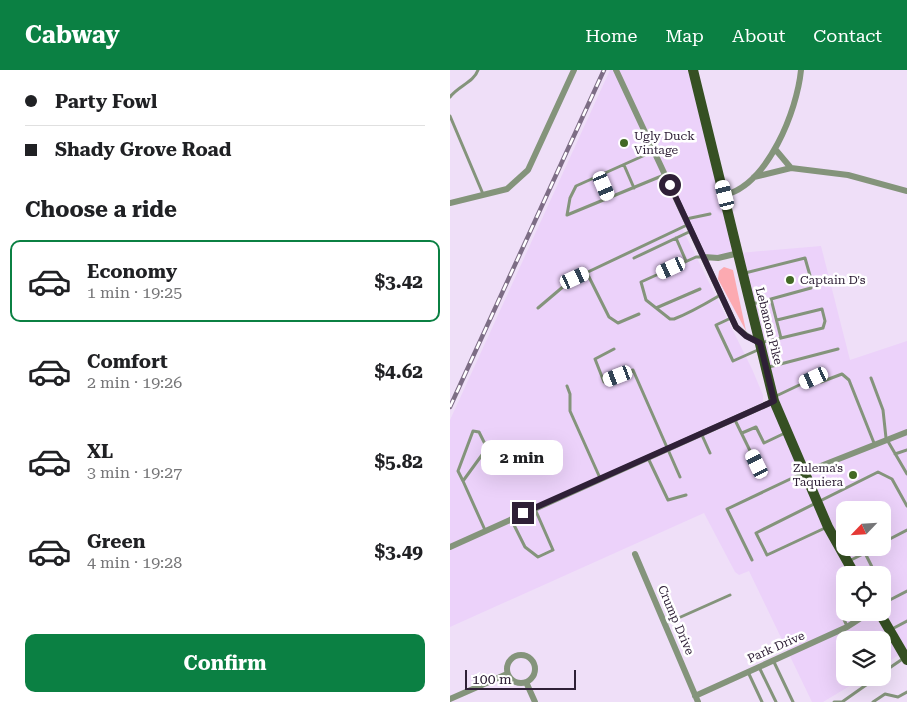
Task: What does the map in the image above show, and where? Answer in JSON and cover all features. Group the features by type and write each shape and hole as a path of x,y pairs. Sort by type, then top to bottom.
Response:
{"main road":[{"name":"Lebanon Pike","path":"693,70 774,399 803,473 847,566"},
{"path":"884,621 889,631"},
{"path":"891,633 903,645 906,658"}],"street":[{"path":"616,70 732,318 739,331 761,345"},
{"path":"725,195 735,192 754,177 775,149 792,113 801,70"},
{"path":"450,203 507,189 528,170 573,71"},
{"path":"775,149 791,168"},
{"path":"754,177 791,168 848,176 907,191"},
{"path":"704,257 718,258 739,253"},
{"path":"450,547 774,399"},
{"path":"803,473 886,438 907,432"},
{"name":"Crump Drive","path":"635,554 697,699"},
{"name":"Park Drive","path":"697,699 759,666 847,627 856,621"},
{"path":"520,655 529,657 536,669 533,678 526,682 516,683 507,674 506,667 511,659 520,655"},
{"path":"450,699 507,674"},
{"path":"526,682 535,702"}],"lane":[{"path":"450,97 455,90 476,77 478,70"},
{"path":"450,116 483,195"},
{"path":"654,151 576,186 570,198 567,215 665,175"},
{"path":"624,164 634,188"},
{"path":"600,176 609,198"},
{"path":"538,308 571,280 710,214"},
{"path":"634,258 676,238 688,225"},
{"path":"676,238 686,261"},
{"path":"704,257 696,257 641,282 646,300 670,319 703,307 706,302 722,294"},
{"path":"744,273 805,258 811,279 811,288 751,304"},
{"path":"586,273 609,317 618,323 639,314"},
{"path":"656,308 700,289"},
{"path":"771,299 781,338"},
{"path":"732,318 716,325 733,361 761,345 823,328 825,321 822,309 776,320"},
{"path":"614,349 595,359 604,382 633,370 680,477"},
{"path":"766,367 838,349"},
{"path":"774,399 814,378 821,382 842,374 849,380 874,443"},
{"path":"871,378 883,410 886,438 907,474"},
{"path":"567,386 570,394 570,411 600,479"},
{"path":"734,418 757,464"},
{"path":"742,433 756,427 764,443 787,432"},
{"path":"463,481 487,448 479,432 473,431 458,471 485,530"},
{"path":"701,433 710,453"},
{"path":"895,454 907,450"},
{"path":"648,457 668,500 686,495"},
{"path":"828,527 767,555 756,533 878,472 892,479 907,506"},
{"path":"752,560 727,510 803,473"},
{"path":"511,518 525,547 538,557 553,550 535,508"},
{"path":"891,539 907,530"},
{"path":"855,566 863,556"},
{"path":"891,599 907,591"},
{"path":"665,624 730,595"},
{"path":"844,621 847,627"},
{"path":"889,631 907,622"},
{"path":"891,667 906,658"},
{"path":"773,660 793,702"},
{"path":"759,666 776,702"},
{"path":"748,672 762,702"},
{"path":"834,702 842,702 865,686"},
{"path":"896,702 898,697 907,692"},
{"path":"873,702 885,694 898,697"}],"shaded area":[{"path":"610,70 693,70 739,253 821,246 850,360 907,341 907,660 902,653 891,660 891,631 836,631 836,686 850,686 823,702 812,702 749,571 739,575 735,572 704,513 450,627 450,420","holes":["688,225 704,257 739,254 774,401 763,405 763,395 752,369 682,228"]},
{"path":"724,267 733,270 746,331 718,279 719,271"}],"railway":[{"path":"450,407 604,70"}],"place":[{"name":"Ugly Duck Vintage","path":"624,143"},
{"name":"Captain D's","path":"790,280"},
{"name":"Zulema's Taquiera","path":"853,475"}],"route":[{"path":"523,513 774,401 760,343 746,336 736,327 670,185"}]}
